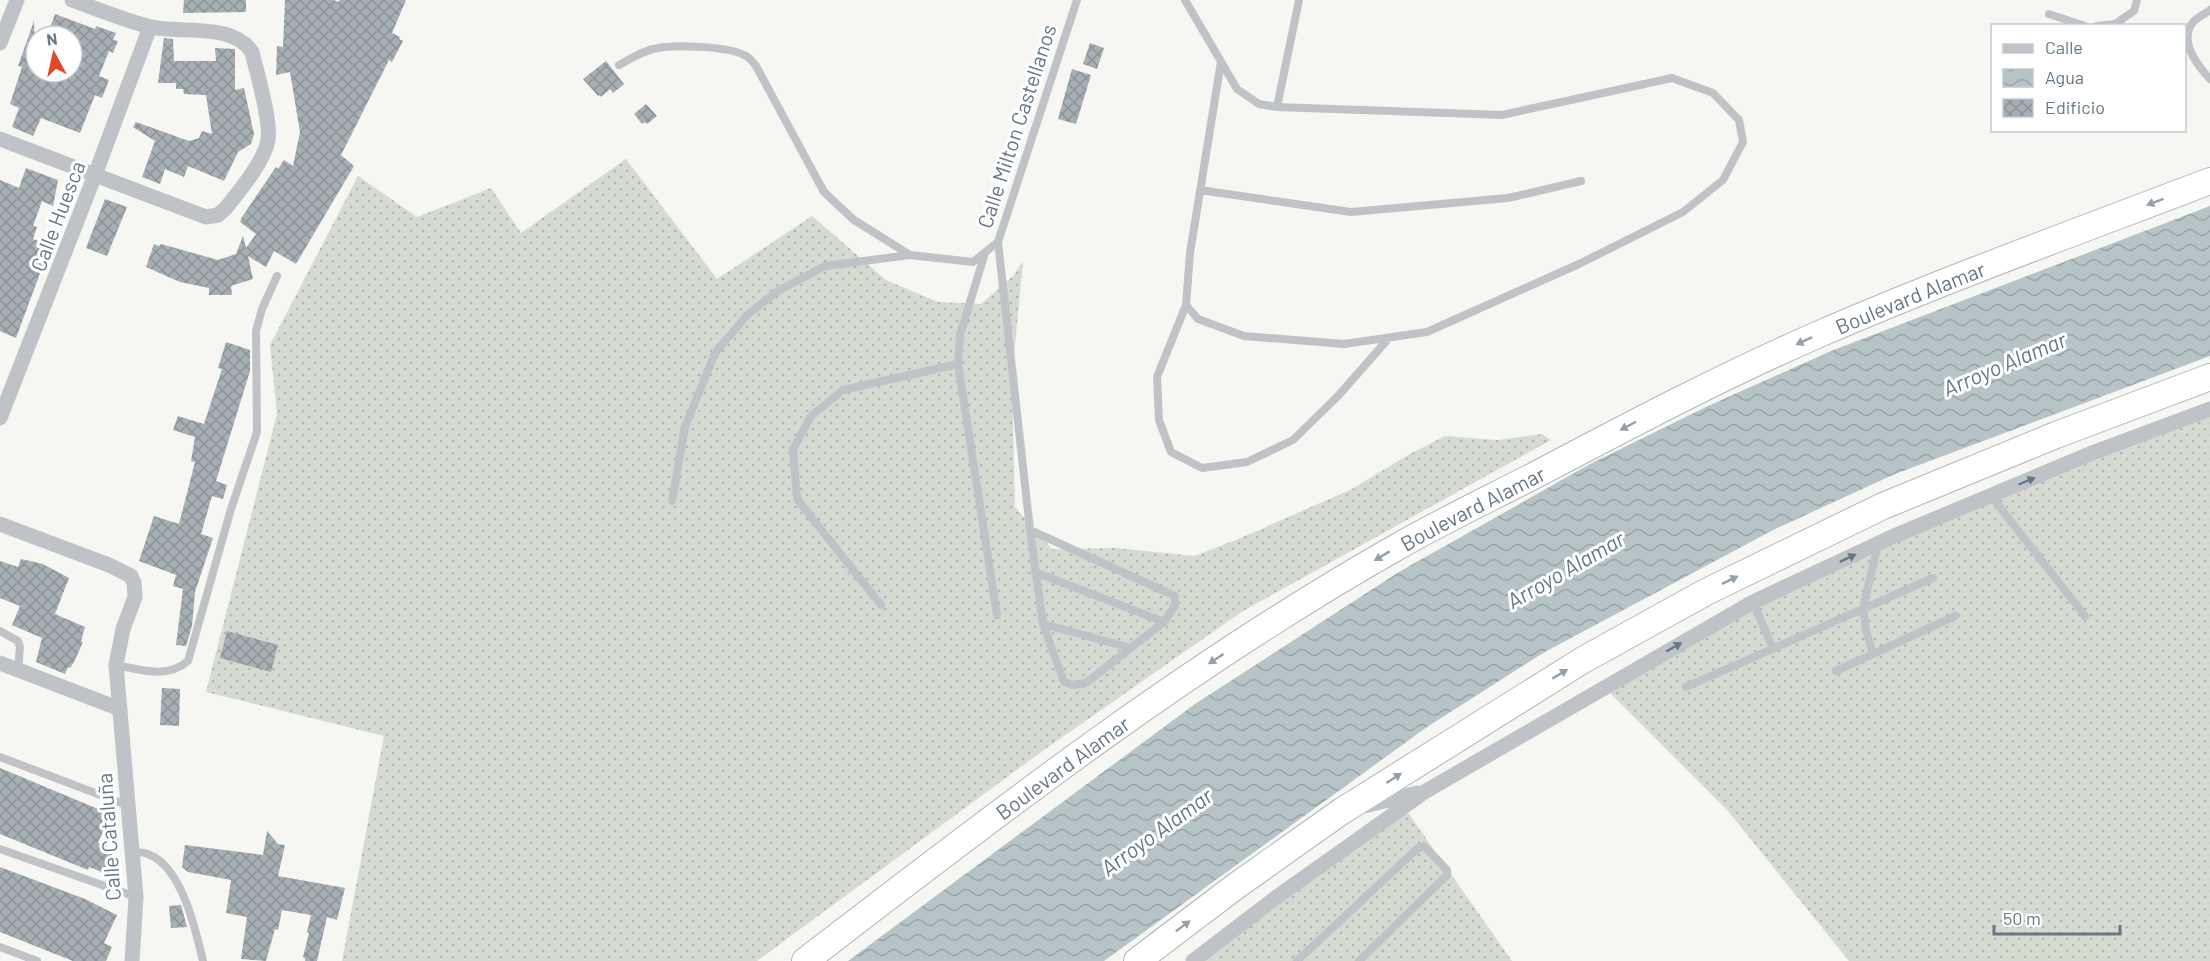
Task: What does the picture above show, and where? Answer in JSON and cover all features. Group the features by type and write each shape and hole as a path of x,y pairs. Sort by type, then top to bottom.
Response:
{"highway":[{"name":"Boulevard Alamar","path":"805,961 961,841 1128,718 1262,629 1396,547 1677,400 1817,335 1974,271 2210,181"},
{"path":"1137,961 1342,811 1583,660 1706,592 1882,506 2056,435 2210,377"}],"street":[{"path":"0,43 17,0"},
{"path":"0,139 206,217 219,215 226,208 264,151 268,139 267,122 252,52 246,43 235,37 206,31 150,27 72,0"},
{"name":"Calle Huesca","path":"0,418 150,27"},
{"path":"1193,961 1278,896 1426,791 1753,602 1879,543 2092,453 2210,409"},
{"name":"Calle Cataluña","path":"0,524 110,565 131,576 134,583 135,597 123,629 116,665 136,897 132,961"},
{"path":"0,663 120,709"},
{"path":"1342,811 1426,791"}],"lane":[{"name":"Calle Milton Castellanos","path":"620,65 654,49 670,46 738,52 748,57 756,66 824,192 854,220 910,255 973,261 998,242 1077,0"},
{"path":"1185,0 1238,89 1259,104 1276,107 1502,115 1672,78 1713,93 1739,120 1743,141 1723,180 1683,212 1579,264 1427,332 1344,344 1244,336 1198,319 1186,305"},
{"path":"1276,107 1299,0"},
{"path":"2115,24 2134,11 2137,0"},
{"path":"2210,10 2194,22 2188,35 2189,50 2199,67 2210,79"},
{"path":"2049,14 2079,24"},
{"path":"1221,62 1190,253 1186,305 1157,377 1159,420 1171,452 1202,468 1247,462 1293,440 1338,396 1389,338"},
{"path":"1200,190 1351,212 1508,198 1581,181"},
{"path":"998,242 1030,530 1035,572 1043,624 1064,682 1072,685 1086,683 1164,621 1175,605 1175,596 1030,530"},
{"path":"986,252 960,335 958,364 997,615"},
{"path":"672,501 689,416 715,353 747,315 778,291 825,266 910,255"},
{"path":"116,665 158,672 178,670 188,661 231,509 257,432 256,331 262,309 277,276"},
{"path":"882,604 797,499 793,449 811,416 843,390 958,364"},
{"path":"1991,496 2085,616"},
{"path":"1873,654 1863,608 1879,543"},
{"path":"1035,572 1164,621"},
{"path":"1686,687 1933,578"},
{"path":"1753,602 1773,649"},
{"path":"1836,671 1955,616"},
{"path":"1043,624 1131,648"},
{"path":"0,632 18,641 20,647 18,670"},
{"path":"0,757 128,805"},
{"path":"1297,961 1418,848 1424,846 1447,870 1447,875 1359,961"},
{"path":"0,849 136,897"},
{"path":"132,852 149,854 162,863 179,888 192,916 203,961"},
{"path":"0,947 37,961"}],"shaded area":[{"path":"626,159 717,279 812,216 886,280 938,302 981,304 1013,276 1023,261 1012,378 1015,507 1052,549 1116,548 1194,556 1352,489 1408,455 1445,436 1498,440 1542,434 1551,440 1243,611 1041,752 757,961 342,961 384,736 206,692 277,414 270,345 358,176 417,217 491,188 521,233"},
{"path":"2210,409 2210,961 1849,961 1728,811 1605,688 1761,598"},
{"path":"1404,807 1512,961 1193,961"}],"water":[{"name":"Arroyo Alamar","path":"2210,206 2210,356 1895,474 1775,529 1543,653 1427,727 1104,961 848,961 1195,704 1399,572 1590,464 1708,406 1831,351"}],"building":[{"path":"184,0 246,0 246,12 183,13"},
{"path":"285,0 334,0 338,2 340,0 406,0 392,33 403,41 392,62 389,60 341,155 354,166 296,264 274,251 266,267 248,256 253,279 231,286 232,295 209,295 209,288 180,282 146,267 154,244 218,260 236,254 243,236 246,248 256,234 240,222 242,217 276,167 278,169 284,160 293,166 300,132 290,72 276,75 277,46 283,47"},
{"path":"55,14 82,24 51,24"},
{"path":"84,25 95,29 96,26 116,33 113,40 118,41 113,53 109,51 99,76 109,80 102,98 95,95 80,133 41,118 33,136 12,127 19,108 10,104 22,67 18,66 24,49 24,84 84,84"},
{"path":"164,38 173,39 174,61 216,61 215,48 235,49 235,90 244,88 254,134 251,144 238,152 224,181 188,166 184,177 165,169 160,184 142,177 155,141 133,127 136,122 189,141 199,138 202,131 212,134 206,95 184,94 183,89 176,89 176,83 158,83"},
{"path":"1090,43 1104,48 1097,69 1083,64"},
{"path":"606,61 624,84 613,93 610,89 601,97 583,79"},
{"path":"1072,69 1091,75 1076,124 1058,119"},
{"path":"646,104 657,116 647,124 645,122 642,124 634,114"},
{"path":"26,168 58,180 53,206 42,201 33,226 37,227 33,239 38,241 36,247 48,252 16,338 0,331 0,180 19,188"},
{"path":"105,199 127,207 107,256 86,248"},
{"path":"226,342 250,350 250,371 216,481 227,485 223,499 212,496 201,534 213,538 195,592 192,626 186,646 176,645 183,589 173,586 176,575 139,561 154,516 179,524 195,462 191,461 195,437 173,430 178,416 204,424 222,369 218,368"},
{"path":"21,559 43,564 69,578 55,614 85,627 81,641 83,642 74,662 65,674 36,662 42,638 12,625 20,606 0,598 0,561 18,567"},
{"path":"227,631 278,645 271,672 220,658"},
{"path":"162,688 180,689 179,726 160,725"},
{"path":"0,768 110,814 98,843 114,849 104,873 89,867 88,870 0,834"},
{"path":"267,831 278,844 285,845 278,876 345,888 337,920 327,917 317,961 305,961 303,957 311,915 282,910 278,930 275,929 266,961 241,959 247,917 226,913 231,880 188,872 182,867 185,845 263,855"},
{"path":"0,867 85,899 117,915 104,943 112,947 106,961 73,961 0,932"},
{"path":"181,905 187,927 171,928 169,906"}]}
